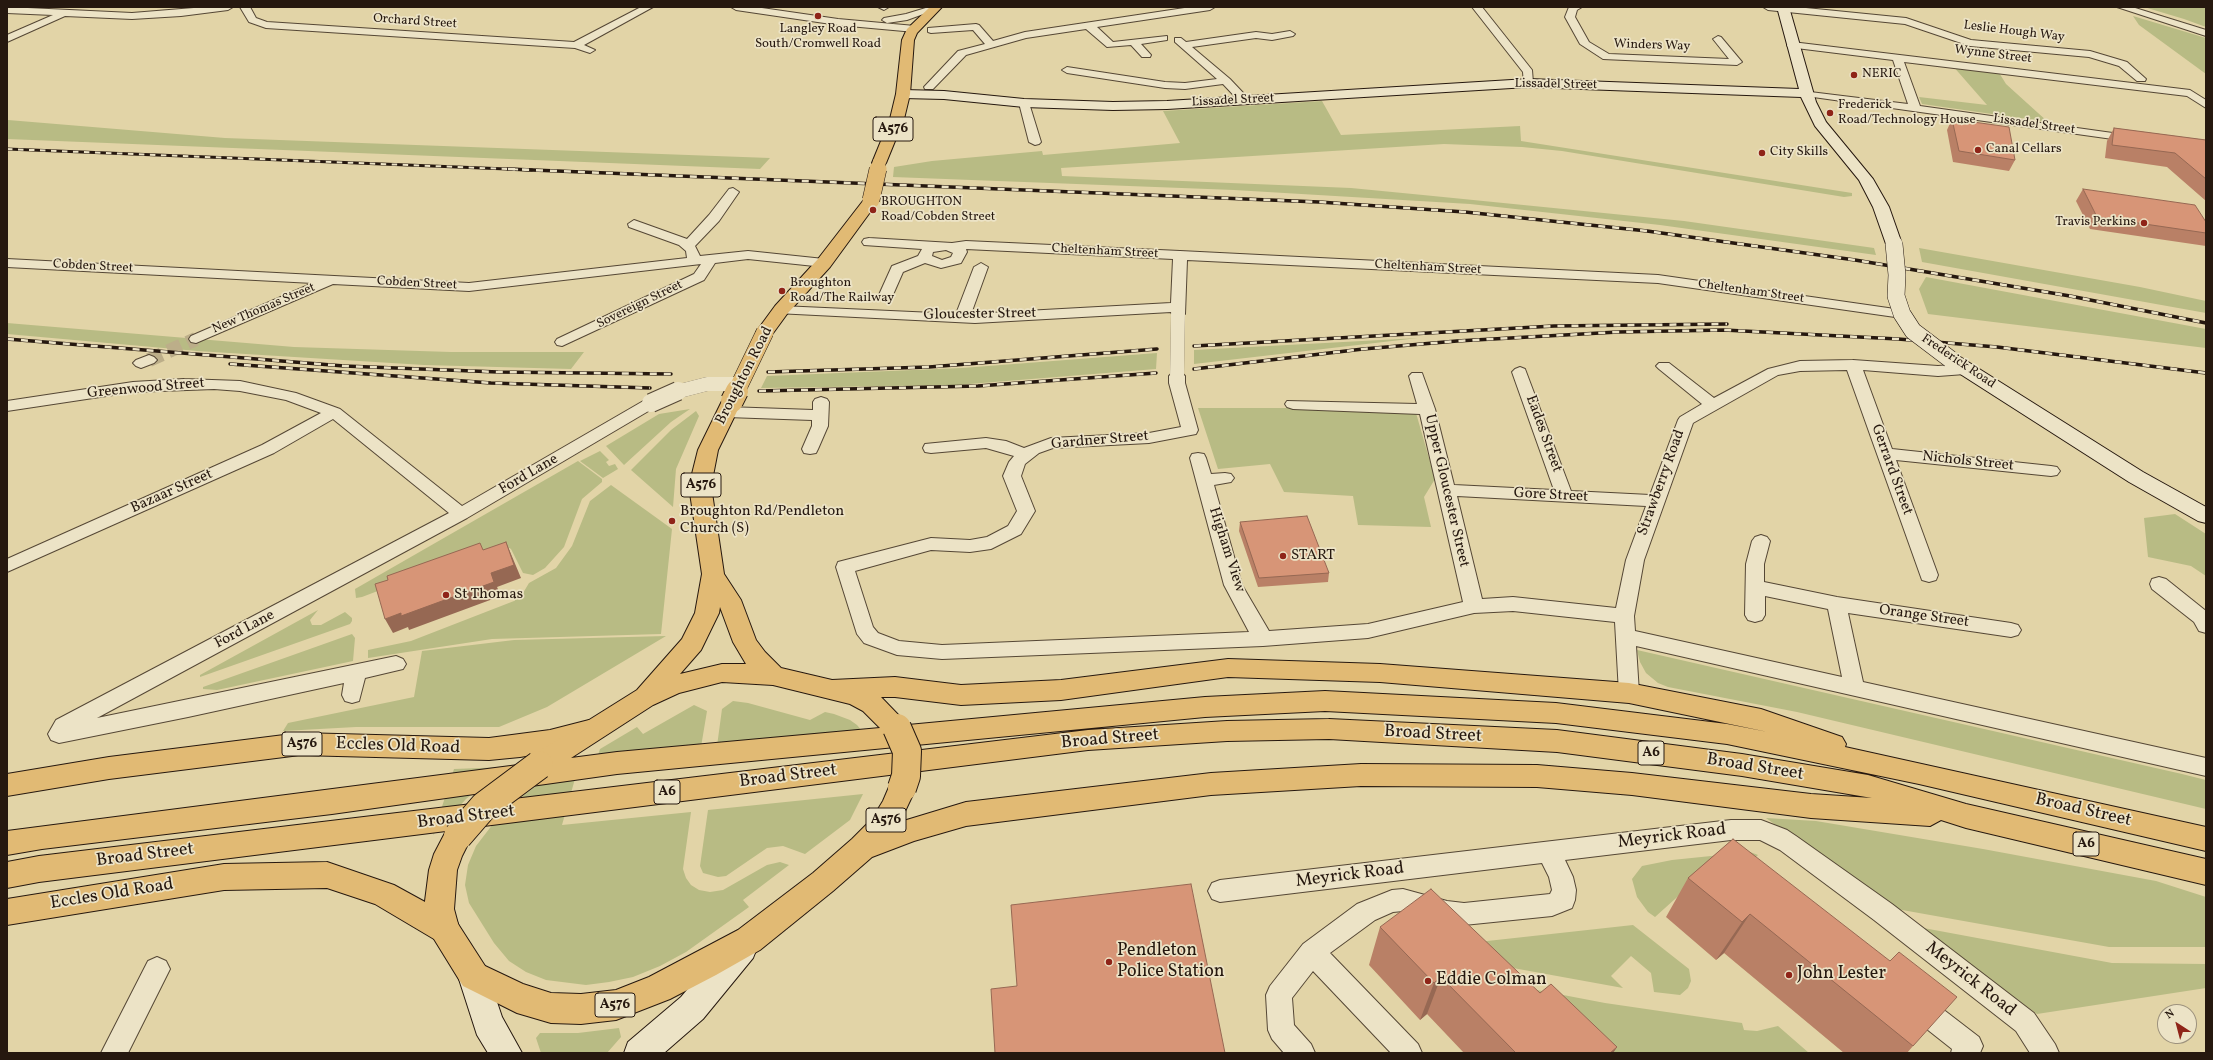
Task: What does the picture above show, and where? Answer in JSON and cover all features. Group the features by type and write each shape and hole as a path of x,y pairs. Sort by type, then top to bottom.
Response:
{"main road":[{"name":"A576","path":"903,94 908,40 915,28 935,7"},
{"name":"Broughton Road","path":"644,698 694,639 707,613 713,574 700,486 708,450 765,332 781,310 824,263 871,200 878,163 897,119 903,94"},
{"name":"Broughton Road","path":"713,574 729,600 745,642 756,659 773,676"},
{"path":"831,690 895,687 961,696 1061,690 1228,668 1380,673 1629,693 1762,720 1919,773"},
{"name":"A576","path":"747,673 773,676 857,696 872,704 897,728 907,751 906,776 895,806 882,827 862,848 823,882 749,940 660,988 616,1005 581,1010 551,1008 517,998 474,976 445,929 440,909 440,888 443,870 448,854 458,836 484,806 539,765 644,698 673,685 716,674 747,673"},
{"name":"Broad Street","path":"7,843 42,837 340,801 617,764 1206,707 1325,701 1556,713 1727,734 1919,773 2206,839"},
{"name":"Eccles Old Road","path":"7,784 109,768 300,744 488,749 550,741 597,728"},
{"name":"Broad Street","path":"7,875 47,868 1072,742 1228,731 1329,730 1557,741 1742,765 1868,786 1966,816 2206,872"},
{"path":"862,848 912,830 966,814 1211,784 1361,775 1537,776 1632,784 1811,806 1966,816"},
{"name":"Eccles Old Road","path":"7,912 224,877 327,875 384,894 445,929"}],"street":[{"path":"7,10 64,14 148,16 228,7"},
{"name":"Orchard Street","path":"245,7 252,20 266,25 576,45 590,50"},
{"path":"576,45 648,7"},
{"path":"736,7 768,9 852,23 915,28"},
{"path":"883,7 896,14"},
{"path":"852,23 898,18 935,7"},
{"path":"930,88 962,53 1025,35 1210,7"},
{"path":"1477,7 1528,72 1528,83"},
{"name":"Winders Way","path":"1578,7 1573,8 1570,17 1585,44 1607,57 1737,62 1718,39"},
{"path":"1768,7 1784,8"},
{"path":"2122,7 2206,33"},
{"name":"Frederick Road","path":"1784,8 1792,45 1806,93 1820,123 1866,179 1878,200 1894,244 1897,275 1896,296 1902,314 1913,331 1958,364 2136,477 2206,516"},
{"name":"Leslie Hough Way","path":"1784,8 1906,21 1970,43 2090,54 2124,64 2141,79"},
{"path":"7,40 64,14"},
{"path":"1086,25 1092,28 1111,45"},
{"path":"931,30 976,27 991,45"},
{"path":"1244,100 1226,81 1181,42 1256,35 1272,37 1290,34"},
{"path":"1100,47 1164,38"},
{"path":"1133,42 1146,55"},
{"name":"Wynne Street","path":"1792,45 2190,93 2206,105"},
{"path":"1897,57 1915,108"},
{"path":"1067,70 1165,85 1185,86 1226,81"},
{"name":"Lissadel Street","path":"903,94 944,95 1024,103 1121,106 1528,83 1806,93 2144,141"},
{"path":"1024,103 1035,142"},
{"path":"689,245 714,218 733,192"},
{"path":"634,224 679,239 689,245 694,261"},
{"name":"Cheltenham Street","path":"869,242 1180,255 1658,279 1902,314"},
{"path":"885,297 897,269 925,258 935,263 956,260 960,252 946,246 927,250 925,253 925,258"},
{"name":"Cobden Street","path":"13,263 469,287 748,255 824,263"},
{"name":"Gardner Street","path":"1180,255 1176,384 1190,430 1149,438 1051,443 1033,450 1017,462 1012,476 1026,512 1015,530 991,543 970,546 925,545 845,567 864,629 871,638 897,648 942,652 1263,639"},
{"name":"Sovereign Street","path":"562,342 699,277 708,265 709,259"},
{"path":"7,272 13,263"},
{"path":"962,318 981,267"},
{"name":"New Thomas Street","path":"196,339 332,280"},
{"name":"Gloucester Street","path":"781,310 962,318 1178,310"},
{"name":"Strawberry Road","path":"1629,693 1625,626 1635,560 1655,501 1686,420 1773,372 1800,366 1853,365 1938,372 1958,364"},
{"name":"Gerrard Street","path":"1853,365 1929,575"},
{"path":"1664,366 1713,405"},
{"name":"Eades Street","path":"1520,372 1565,496"},
{"name":"Upper Gloucester Street","path":"1417,376 1427,409 1474,606"},
{"name":"Greenwood Street","path":"9,408 133,387 214,384 240,386 290,396 334,412 461,514"},
{"name":"Ford Lane","path":"396,664 188,709 59,734 64,726 461,514 651,403 680,390 707,384 733,399 822,408 820,426 813,439 810,449"},
{"path":"1293,404 1427,409"},
{"name":"Bazaar Street","path":"7,566 268,449 334,412"},
{"path":"932,448 986,443 1000,445 1026,455"},
{"name":"Nichols Street","path":"1885,454 2051,471"},
{"name":"Higham View","path":"1198,458 1233,585 1263,639"},
{"path":"1204,480 1225,478"},
{"name":"Gore Street","path":"1446,490 1655,501"},
{"path":"1755,615 1755,564 1761,541"},
{"path":"2159,584 2202,618 2206,626"},
{"name":"Orange Street","path":"1755,587 1837,604 2011,630"},
{"path":"1263,639 1368,631 1474,606 1514,604 1625,626 1854,686 2206,767"},
{"path":"1837,604 1854,686"},
{"path":"352,695 356,672"},
{"name":"Meyrick Road","path":"1220,891 1731,830 1751,829 1770,833 1788,843 1883,912 2025,1022 2046,1053"},
{"path":"1302,1053 1281,1030 1279,995 1312,952 1366,912 1392,901 1403,900 1417,902 1447,912 1464,914 1552,905 1563,900 1564,890 1561,877 1549,852"},
{"path":"640,1053 692,1008 749,940"},
{"path":"1312,952 1409,1053"},
{"path":"114,1053 156,969"},
{"path":"474,976 488,1024 506,1053"},
{"path":"1901,993 1970,1046 1964,1053"}],"green space":[{"path":"2144,7 2206,7 2206,27 2184,19"},
{"path":"2133,16 2206,38 2206,74 2139,25"},
{"path":"1952,65 1998,71 2006,84 2048,122 1922,104 1919,97 1987,105"},
{"path":"1322,101 1341,135 1520,126 1521,141 1852,193 1852,196 1844,197 1562,151 1522,147 1444,144 1061,168 1062,176 1351,188 1684,221 1874,248 1876,255 1660,225 1470,204 1234,190 893,177 894,167 932,161 1042,151 1043,155 1180,143 1163,111"},
{"path":"8,120 225,138 770,158 760,169 7,139"},
{"path":"1919,248 2140,287 2206,301 2206,313 1922,262"},
{"path":"1926,277 2206,329 2206,348 1928,314 1919,289"},
{"path":"7,323 294,347 451,352 584,352 571,369 424,365 197,351 7,334"},
{"path":"1418,338 1194,364 1194,350"},
{"path":"1157,353 1156,369 957,385 761,388 767,376 962,368"},
{"path":"1198,408 1295,408 1416,413 1435,479 1424,497 1431,527 1358,525 1353,496 1284,492 1270,464 1218,469"},
{"path":"690,409 671,422 624,465 606,446 659,414"},
{"path":"696,411 699,416 676,469 673,507 631,470 671,430"},
{"path":"600,451 609,460 606,462 609,466 615,464 618,469 603,478 580,461"},
{"path":"578,461 602,479 602,482 582,499 564,547 545,568 533,575 523,573 511,549 506,546 493,547 356,598 355,589"},
{"path":"611,485 672,529 661,634 492,639 368,658 368,650 411,641 514,601 523,593 529,583 556,568 572,546 590,501"},
{"path":"2175,514 2206,534 2206,576 2191,566 2148,557 2144,518"},
{"path":"318,610 310,620 312,625 321,625 345,612 352,618 352,621 350,624 200,677 200,675"},
{"path":"352,634 355,638 353,661 217,690 203,689 203,687"},
{"path":"666,636 547,707 499,727 356,727 283,731 288,723 414,697 422,651 514,640"},
{"path":"1637,650 2206,780 2206,809 1797,712 1668,687 1658,683 1646,673 1640,662"},
{"path":"733,701 748,703 810,720 825,712 834,714 850,720 862,731 717,746 722,709"},
{"path":"694,705 707,711 701,747 597,758 600,749 637,727 643,734"},
{"path":"580,761 562,825 691,812 683,869 686,878 691,885 699,890 710,892 723,890 767,865 780,862 789,865 743,900 749,907 686,952 660,966 633,977 586,985 546,980 526,972 509,961 494,943 469,903 465,885 468,865 476,846 503,811 540,783"},
{"path":"505,767 466,799 433,835 454,769"},
{"path":"863,794 850,820 805,854 783,846 767,848 726,876 718,877 703,873 700,866 708,810"},
{"path":"1766,818 1816,821 1983,849 2156,881 2206,897 2206,947 2109,947 1891,908"},
{"path":"1750,852 1758,855 1724,887 1705,872 1655,917 1648,912 1637,897 1632,879 1642,866 1672,860"},
{"path":"1633,925 1689,969 1691,981 1688,988 1680,995 1654,992 1651,973 1631,956 1611,976 1623,988 1513,968 1460,944"},
{"path":"1918,927 2112,963 2206,964 2206,988 2037,1014"},
{"path":"1537,990 1605,1003 1742,1023 1744,1030 1757,1031 1778,1026 1809,1053 1570,1053 1540,1009"},
{"path":"619,1028 621,1037 607,1053 541,1053 536,1038 540,1033 578,1033"}],"building":[{"path":"1952,119 2009,127 2015,160 1959,151"},
{"path":"2114,128 2206,140 2206,179 2175,153 2112,145"},
{"path":"2083,189 2195,205 2206,222 2206,233 2097,217"},
{"name":"START","path":"1307,516 1329,573 1259,578 1240,522"},
{"path":"506,542 514,565 491,573 494,582 401,616 401,613 385,619 375,584 388,580 387,576 480,543 483,550"},
{"path":"1733,839 1890,961 1899,952 1957,997 1913,1046 1750,914 1742,922 1688,878"},
{"name":"Pendleton Police Station","path":"1191,884 1225,1053 995,1053 991,989 1017,986 1011,905"},
{"path":"1431,889 1540,993 1551,984 1617,1047 1610,1053 1516,1053 1441,977 1434,983 1380,927"}],"tunnel":[{"path":"149,360 196,339"}],"railway":[{"path":"7,149 532,170"},
{"path":"508,169 1319,202 1465,212 1647,231 1855,260 2070,296 2206,323"},
{"path":"1194,346 1554,326 1727,324"},
{"path":"1194,369 1363,349 1457,341 1618,332 1724,330 1898,339 1997,347 2206,373"},
{"path":"7,339 344,366 498,372 671,374"},
{"path":"768,372 929,367 1157,349"},
{"path":"230,364 491,383 650,388"},
{"path":"759,391 978,386 1156,373"}],"place":[{"name":"Langley Road South/Cromwell Road","path":"818,16"},
{"name":"NERIC","path":"1854,75"},
{"name":"Frederick Road/Technology House","path":"1830,113"},
{"name":"Canal Cellars","path":"1978,150"},
{"name":"City Skills","path":"1762,153"},
{"name":"BROUGHTON Road/Cobden Street","path":"873,210"},
{"name":"Travis Perkins","path":"2144,223"},
{"name":"Broughton Road/The Railway","path":"782,291"},
{"name":"Broughton Rd/Pendleton Church (S)","path":"672,521"},
{"name":"START","path":"1283,556"},
{"name":"St Thomas","path":"446,595"},
{"name":"Pendleton Police Station","path":"1109,962"},
{"name":"John Lester","path":"1789,975"},
{"name":"Eddie Colman","path":"1428,981"}]}
